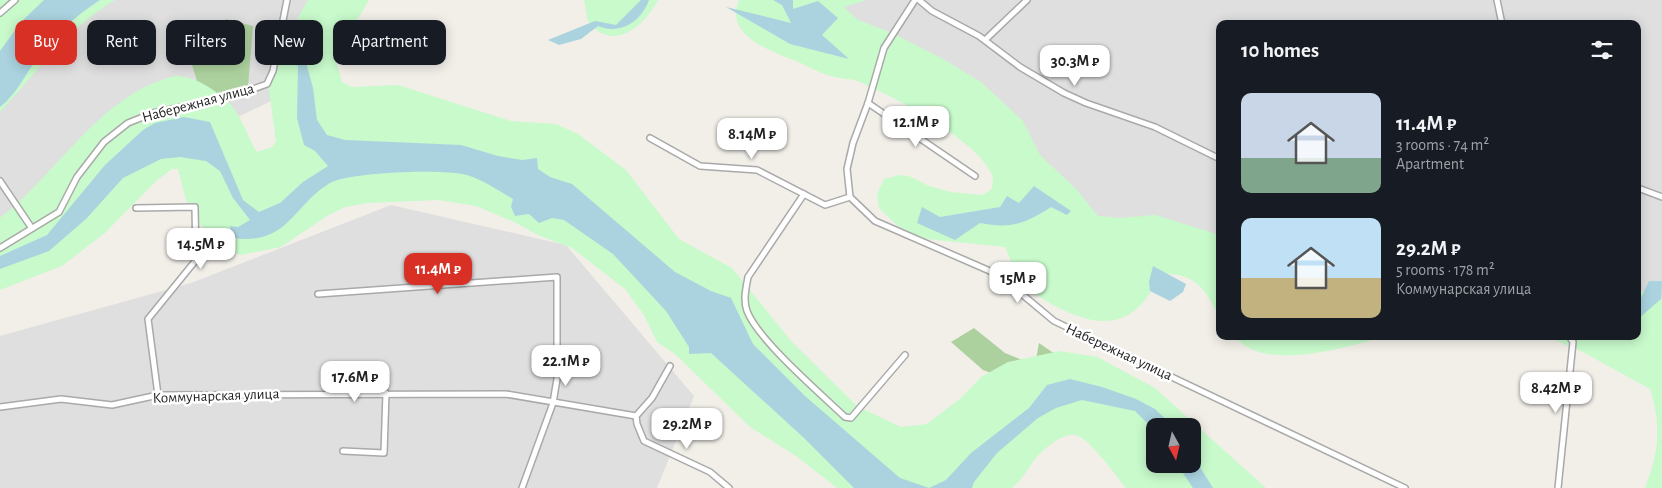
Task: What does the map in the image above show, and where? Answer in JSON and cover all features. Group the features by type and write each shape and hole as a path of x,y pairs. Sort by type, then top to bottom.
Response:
{"street":[{"path":"0,14 15,0"},
{"name":"Набережная улица","path":"0,248 31,227 59,212 77,177 104,142 128,123 153,113 222,99 267,84 273,71 287,0"},
{"path":"650,138 700,166 757,170 825,205 850,198 847,169 852,143 868,103 884,48 917,0 932,11 985,40 1020,67 1064,93 1086,103 1155,127 1216,156"},
{"path":"985,40 1027,0"},
{"path":"1497,0 1501,20"},
{"path":"868,103 975,176"},
{"path":"0,181 31,227"},
{"path":"1641,189 1662,197"},
{"path":"804,194 748,277 745,293 747,310 756,329 845,417 851,418 905,356"},
{"name":"Набережная улица","path":"850,198 875,221 999,274 1054,321 1405,488"},
{"path":"136,208 195,207 196,260 148,320 158,395"},
{"path":"318,294 557,277 557,379 553,403 522,488"},
{"path":"1558,488 1573,342 1572,340"},
{"path":"670,366 652,398 636,416 644,441 710,472 729,488"},
{"path":"343,451 384,453 386,393"},
{"name":"Коммунарская улица","path":"0,407 61,399 112,404 158,395 506,394 636,416"}],"shaded area":[{"path":"0,0 341,0 335,20 333,20 333,28 323,64 323,20 255,20 255,65 323,65 319,78 146,161 0,257"},
{"path":"797,0 1662,0 1662,315 1641,301 1641,20 1216,20 1216,274 1072,249 1022,176"},
{"path":"391,205 566,245 694,396 657,488 0,488 0,336 191,283"}],"green space":[{"path":"0,0 115,0 77,29 77,20 15,20 15,65 42,65 0,112"},
{"path":"308,0 369,0 357,20 333,20 333,65 337,65 342,82 352,87 398,85 511,121 556,124 578,134 626,170 679,239 732,268 792,342 857,406 901,427 927,424 961,398 981,377 1008,362 1060,351 1097,357 1155,388 1188,418 1146,418 1146,473 1201,473 1201,429 1266,488 1126,488 1088,443 1075,435 1070,435 1048,446 1012,488 837,488 796,456 750,427 675,354 657,342 644,315 625,289 572,248 540,236 512,221 476,206 438,200 368,203 345,207 327,216 281,247 240,255 214,242 196,219 185,197 178,169 172,169 157,180 105,233 62,266 0,290 0,218 20,201 98,121 119,103 141,89 174,76 198,81 221,96 236,112 257,152 272,147 276,141 268,83 271,65 323,65 323,20 297,20"},
{"path":"584,0 658,0 637,27 618,36 598,31 588,22"},
{"path":"739,0 867,0 844,7 858,20 892,33 943,59 981,82 1023,121 1040,155 1076,189 1098,216 1120,218 1155,215 1216,234 1216,311 1204,291 1191,280 1183,276 1160,274 1142,304 1131,313 1119,319 1106,321 1092,320 1059,308 1028,287 1015,271 1005,247 926,239 899,227 879,208 877,194 884,179 900,175 909,176 929,186 951,192 982,195 991,190 993,180 984,162 971,148 934,121 893,98 857,81 822,73 763,47 744,32 738,23 736,12"},
{"path":"245,24 253,26 248,87 203,101 192,65 245,65"},
{"path":"1641,291 1654,294 1662,300 1662,488 1645,488 1656,450 1657,439 1656,415 1650,389 1581,351 1555,340 1641,340"},
{"path":"974,328 1005,353 1035,365 1039,343 1071,365 1023,385 983,370 951,342"},
{"path":"1239,340 1372,340 1342,348 1302,355 1263,353 1247,347"}],"water":[{"path":"44,0 100,0 73,20 23,20"},
{"path":"641,0 649,0 641,15 629,25 614,29 598,26 581,39 559,45 548,40 595,21 616,25"},
{"path":"773,0 793,0 793,9 818,1 838,18 822,35 849,59 790,44 726,7 791,23 782,5"},
{"path":"15,30 15,65 33,65 12,95 0,107 0,51"},
{"path":"296,65 307,65 313,88 317,120 327,135 345,140 461,145 498,156 522,160 537,158 538,169 550,177 572,184 675,272 711,291 731,298 753,344 805,396 900,478 929,488 854,488 804,438 711,353 689,354 689,347 666,311 613,254 564,220 552,218 539,223 529,214 515,216 511,207 513,199 487,183 470,176 442,172 399,172 341,179 330,183 317,192 278,230 266,236 251,239 233,238 230,226 238,227 250,220 233,198 220,171 206,161 180,157 161,159 123,178 86,219 49,251 0,269 0,256 47,235 105,165 143,130 155,123 184,117 210,122 243,200 259,212 280,203 303,182 328,166 315,151 304,145 297,118"},
{"path":"1034,186 1071,211 1067,215 1051,207 1033,218 1017,224 991,225 980,223 955,240 917,223 922,207 940,217 1000,207 1007,196 1019,203"},
{"path":"1153,266 1186,284 1183,292 1170,301 1150,291 1149,282"},
{"path":"1649,281 1662,281 1661,299 1641,316 1641,298"},
{"path":"1070,379 1102,387 1136,399 1155,409 1165,418 1146,418 1146,422 1135,411 1082,400 1056,408 1038,418 997,453 974,482 972,488 929,488 946,480 971,453 1029,408 1047,385"},
{"path":"1201,469 1213,488 1193,488 1183,473 1201,473"}]}
